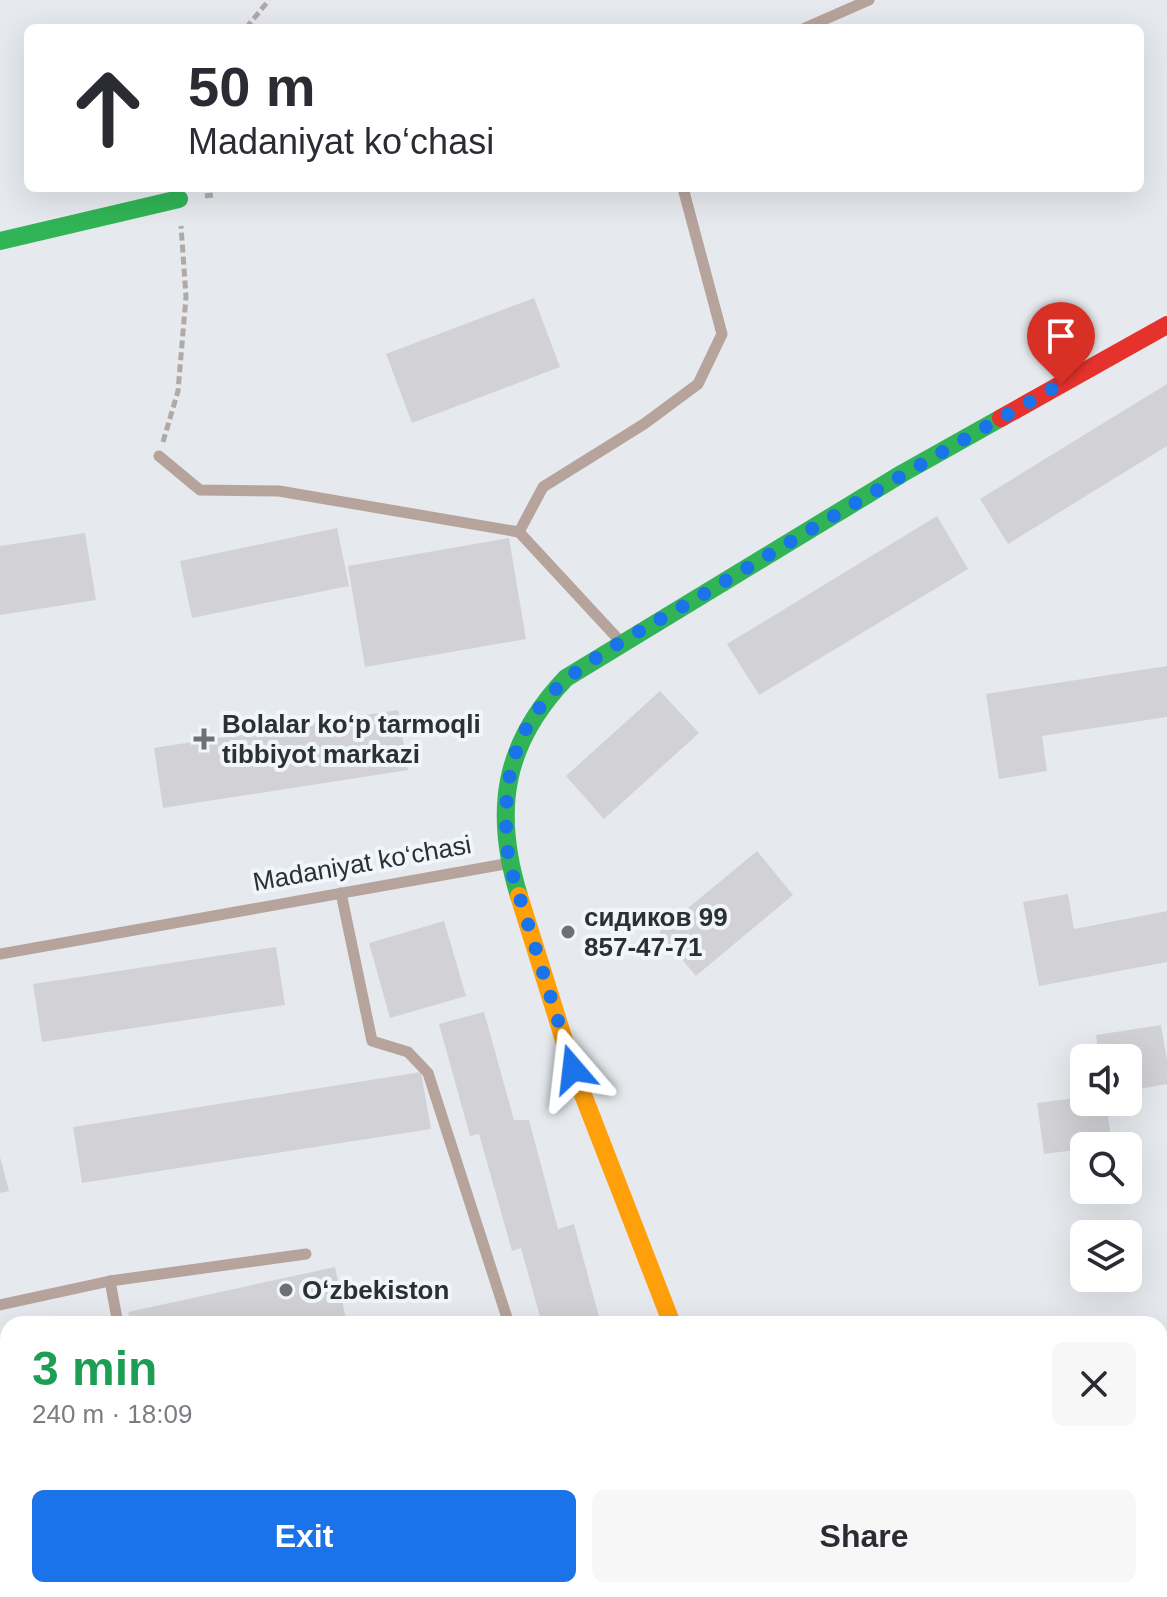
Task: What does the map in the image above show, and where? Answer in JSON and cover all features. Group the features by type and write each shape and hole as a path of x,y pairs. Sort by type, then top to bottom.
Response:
{"street":[{"path":"0,241 179,199"},
{"name":"Madaniyat ko‘chasi","path":"509,863 505,794 513,760 527,727 543,702 566,678 903,473 1167,325"},
{"path":"509,863 573,1069 669,1316"}],"lane":[{"path":"814,24 869,0"},
{"path":"519,532 543,487 644,424 698,384 722,334 684,192"},
{"path":"159,456 200,490 279,491 519,532 622,643"},
{"name":"Madaniyat ko‘chasi","path":"0,954 509,863"},
{"path":"341,893 372,1041 408,1052 428,1073 506,1316"},
{"path":"0,1305 110,1281 306,1254"},
{"path":"110,1281 117,1316"}],"path":[{"path":"249,24 269,0"},
{"path":"159,456 178,391 186,297 179,199 213,195 213,192"}],"building":[{"path":"534,298 560,367 412,423 386,354"},
{"path":"1167,384 1167,446 1008,544 980,499"},
{"path":"937,516 968,569 759,695 727,644"},
{"path":"337,528 349,586 192,618 180,561"},
{"path":"85,533 96,600 0,615 0,546"},
{"path":"509,538 526,639 365,667 348,566"},
{"path":"1167,666 1167,717 1042,736 1047,771 999,779 986,694"},
{"path":"660,691 699,733 604,819 566,776"},
{"path":"398,710 408,770 163,808 154,748"},
{"path":"757,851 793,895 696,976 659,932"},
{"path":"1068,894 1074,929 1167,911 1167,962 1039,986 1023,902"},
{"path":"444,921 466,996 390,1018 369,943"},
{"path":"276,947 285,1005 42,1042 33,984"},
{"path":"484,1012 514,1120 529,1120 558,1229 574,1224 599,1316 540,1316 521,1248 512,1251 479,1134 470,1136 439,1024"},
{"path":"1161,1025 1167,1060 1167,1084 1142,1088 1142,1044 1097,1044 1096,1035"},
{"path":"421,1072 431,1129 82,1183 73,1127"},
{"path":"1070,1099 1070,1116 1108,1116 1110,1132 1070,1132 1070,1151 1044,1154 1037,1103"},
{"path":"0,1157 9,1191 0,1193"},
{"name":"Oʻzbekiston","path":"335,1267 345,1316 129,1316 128,1312"}],"traffic: fast":[{"path":"0,241 179,199"},
{"path":"519,896 507,835 509,780 528,728 566,678 903,473 1001,418"}],"traffic: slow":[{"path":"519,896 573,1069 669,1316"}],"traffic: jam":[{"path":"1001,418 1167,325"}],"place":[{"name":"Bolalar ko‘p tarmoqli tibbiyot markazi","path":"204,739"},
{"name":"сидиков 99 857-47-71","path":"568,932"},
{"name":"Oʻzbekiston","path":"286,1290"}],"route":[{"path":"573,1069 509,863 505,828 505,794 513,760 527,727 543,702 566,678 622,643 903,473 1061,384"}]}
